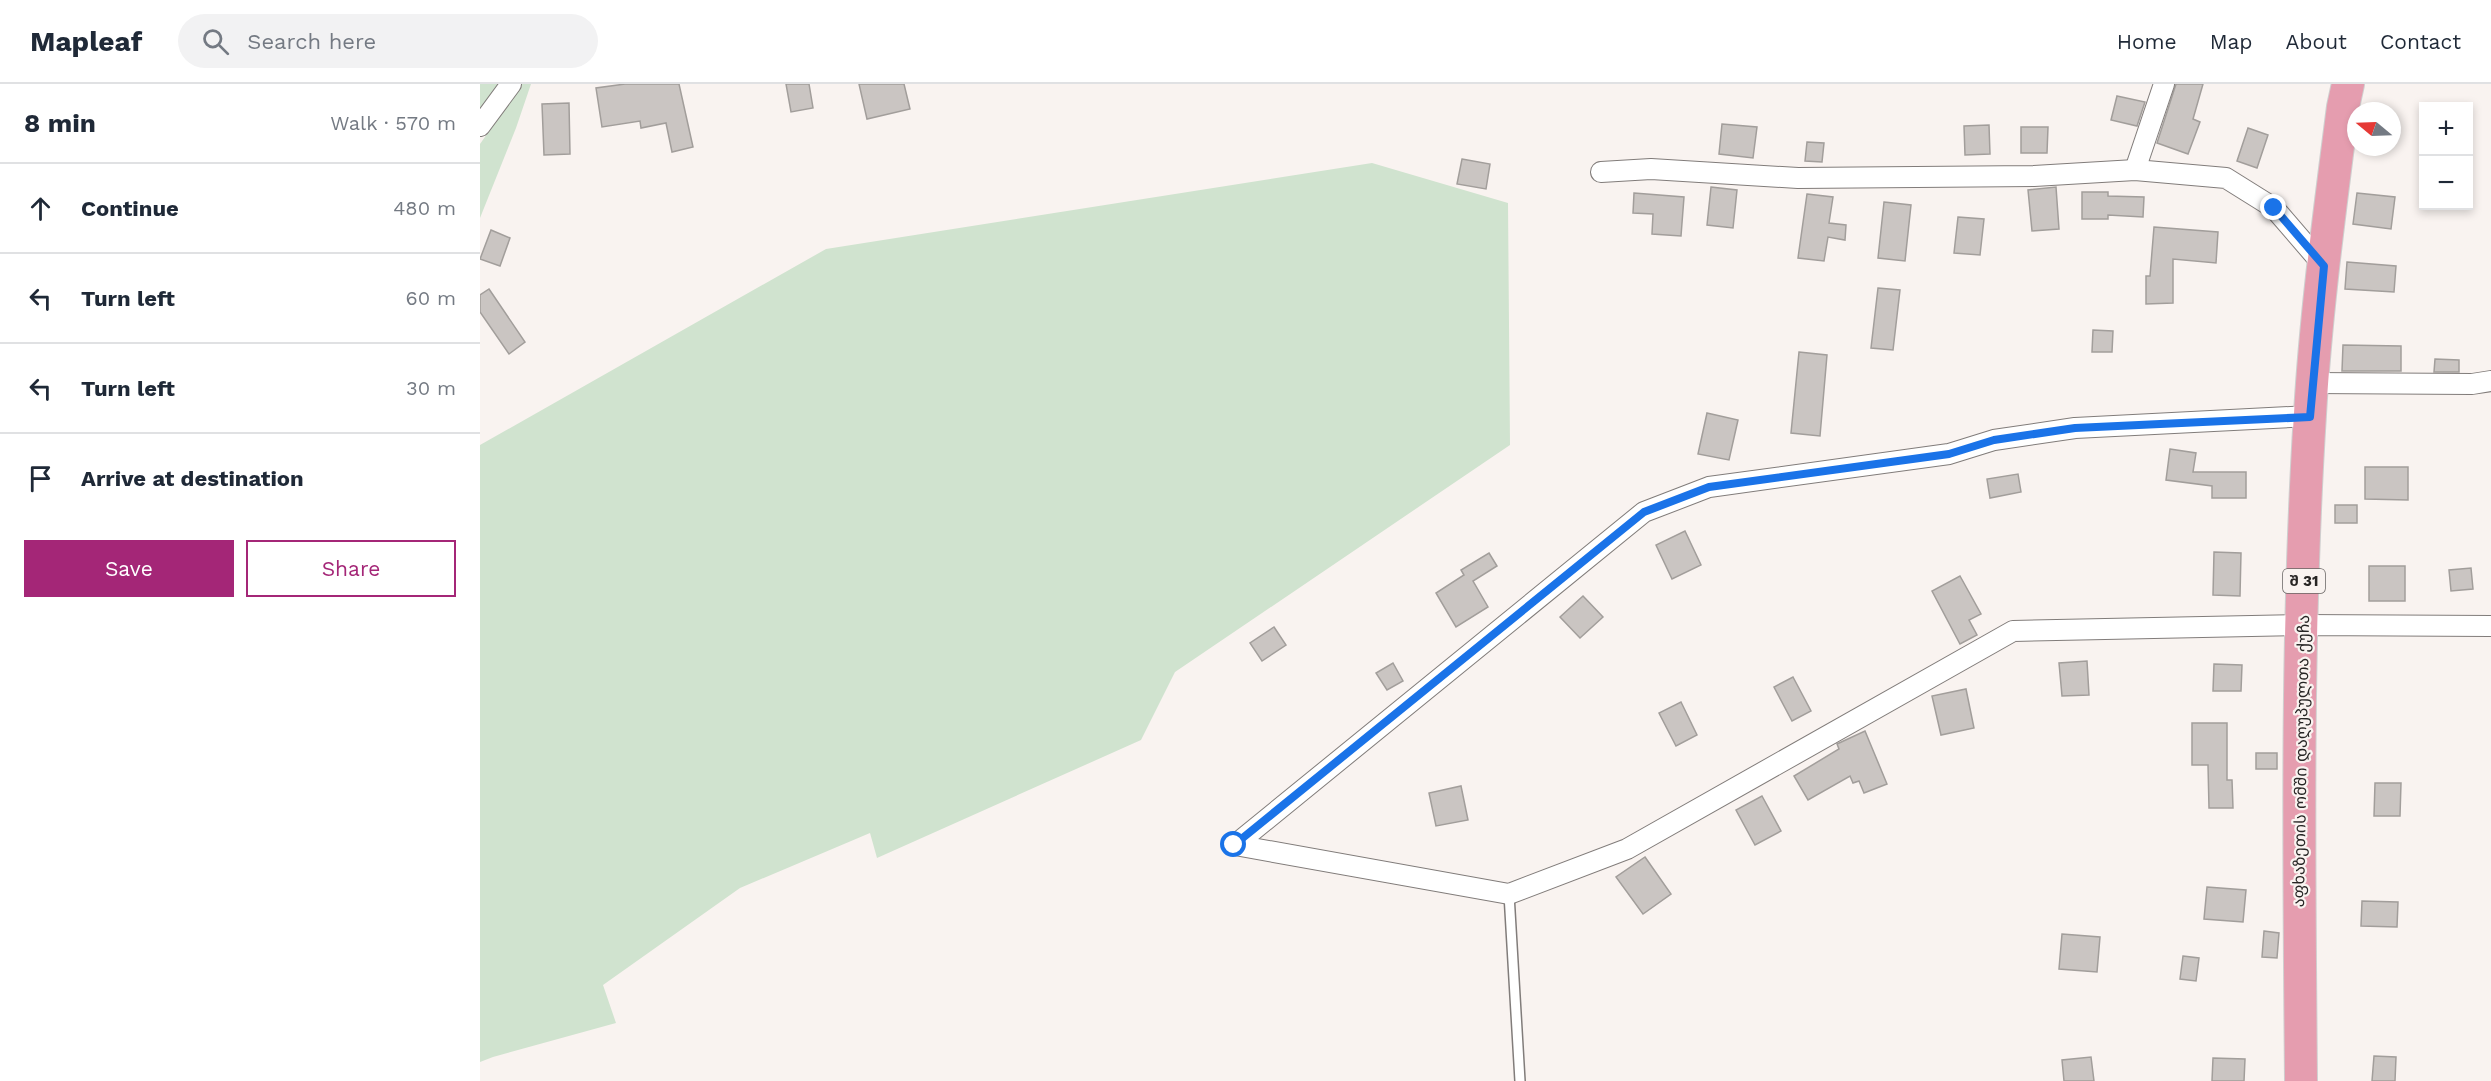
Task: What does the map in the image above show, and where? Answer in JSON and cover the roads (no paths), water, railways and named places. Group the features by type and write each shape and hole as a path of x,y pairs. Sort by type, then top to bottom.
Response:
{"main road":[{"name":"აფხაზეთის ომში დაღუპულთა ქუჩა","path":"2301,1081 2299,823 2302,625 2310,417 2324,266 2343,107 2348,84"}],"street":[{"path":"480,126 511,84"},
{"path":"2136,170 2164,84"},
{"path":"1601,172 1651,169 1798,178 2034,176 2136,170 2226,178 2274,208 2324,266"},
{"path":"2312,383 2472,384 2491,381"},
{"path":"2310,417 2075,428 1994,440 1949,454 1709,487 1644,512 1234,845 1509,894 1627,849 2013,631 2302,625 2491,626"}],"lane":[{"path":"1509,894 1520,1081"}]}
